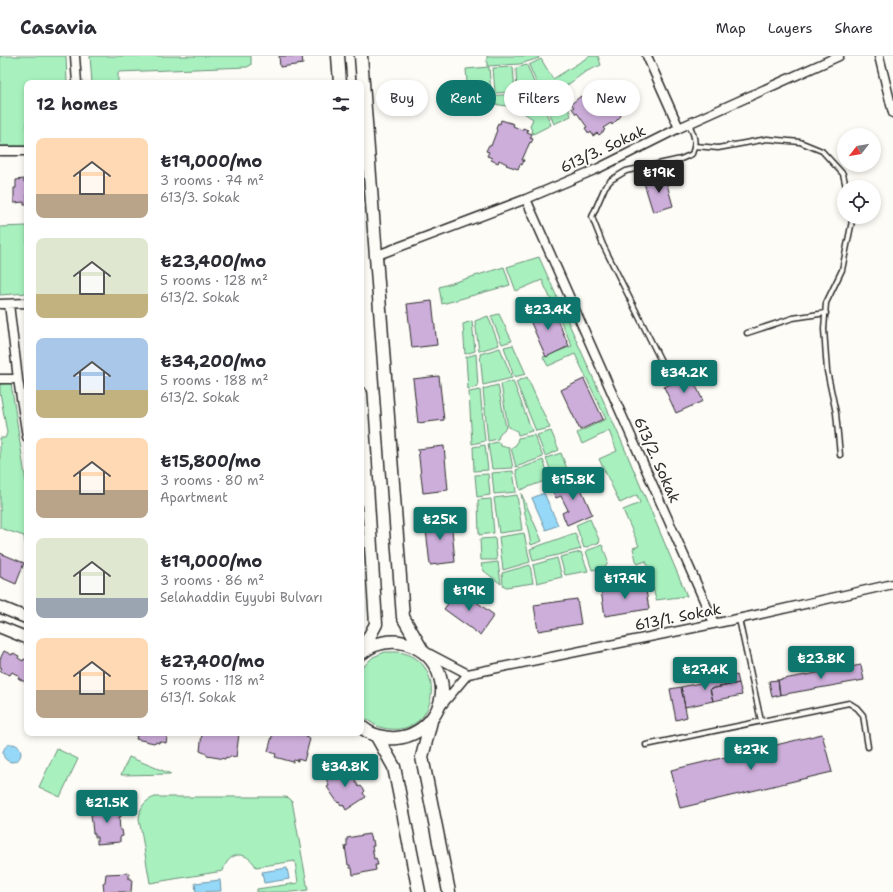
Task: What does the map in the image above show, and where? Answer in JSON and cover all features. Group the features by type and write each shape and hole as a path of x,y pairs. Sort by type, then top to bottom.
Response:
{"main road":[{"path":"338,56 340,80"},
{"path":"361,56 363,80"},
{"path":"364,99 403,617 422,650 434,662 440,678 442,693 439,708 431,721 420,731 406,737 391,739 376,736 364,728"},
{"path":"364,440 376,624 364,647"},
{"path":"0,607 24,617"},
{"path":"0,627 24,637"},
{"path":"364,651 374,645 390,641 407,643 422,650"},
{"path":"431,721 422,757 449,892"},
{"path":"376,736 394,767 420,892"}],"street":[{"path":"75,56 77,80"},
{"path":"647,56 679,128"},
{"name":"613/3. Sokak","path":"375,256 526,199 599,168 679,128 839,56"},
{"path":"879,56 893,113"},
{"path":"0,151 24,151"},
{"name":"613/2. Sokak","path":"526,199 714,623"},
{"path":"0,304 24,303"},
{"path":"9,304 24,418"},
{"path":"0,379 18,379"},
{"name":"613/1. Sokak","path":"468,674 739,619 893,584"},
{"path":"422,650 468,674 439,708"}],"lane":[{"path":"664,367 603,246 592,217 605,187 611,180 626,171 681,159 692,154 696,146 695,136 689,124"},
{"path":"696,146 718,148 767,139 800,142 822,151 843,174 844,180"},
{"path":"840,455 836,413 827,371 824,329 826,303 842,270 850,224"},
{"path":"747,333 793,318 826,313"},
{"path":"739,619 761,721"},
{"path":"646,745 849,703 857,708 863,715 868,747"}],"green space":[{"path":"0,56 66,56 67,80 24,80 24,146 0,146"},
{"path":"90,56 251,56 251,65 247,67 118,72 118,80 92,80"},
{"path":"487,56 538,56 539,58 520,64 487,66"},
{"path":"590,56 598,56 601,65 585,72 574,80 535,80 529,65 541,59 553,79"},
{"path":"527,65 533,80 516,80 516,68"},
{"path":"489,67 490,80 467,80 466,69"},
{"path":"513,67 514,80 504,80 504,93 496,93 496,80 494,80 493,68"},
{"path":"496,95 504,95 504,106 496,104"},
{"path":"528,116 547,116 551,125 533,134 530,126 533,119"},
{"path":"551,116 571,116 554,124"},
{"path":"24,226 24,293 0,295 0,227"},
{"path":"539,257 621,440 687,596 656,600 646,561 637,564 633,548 639,546 623,510 640,503 637,495 620,503 599,459 617,451 609,431 582,444 577,433 606,419 575,354 548,366 543,357 572,346 542,280 516,291 507,267"},
{"path":"504,267 510,285 442,304 439,287"},
{"path":"499,314 512,341 502,344 491,316"},
{"path":"488,316 499,345 479,351 475,321"},
{"path":"472,321 475,351 465,354 463,324"},
{"path":"513,345 526,374 514,377 504,347"},
{"path":"500,348 512,378 483,385 480,354"},
{"path":"476,354 478,387 468,389 466,357"},
{"path":"527,377 550,428 536,431 516,382"},
{"path":"513,381 532,431 518,435 517,431 508,427 501,384"},
{"path":"11,383 24,469 24,536 0,528 0,438 5,438 7,433 0,384"},
{"path":"498,385 506,428 500,433 498,439 488,441 483,389"},
{"path":"480,390 485,441 472,444 469,392"},
{"path":"551,431 559,450 545,456 537,435"},
{"path":"534,435 543,457 516,467 511,448 516,445 518,438"},
{"path":"498,442 501,446 509,448 513,468 492,469 488,444"},
{"path":"485,445 488,470 474,471 473,447"},
{"path":"561,453 568,472 553,477 546,458"},
{"path":"543,460 550,479 520,490 516,470"},
{"path":"513,471 516,492 494,494 492,473"},
{"path":"488,474 490,495 477,497 475,475"},
{"path":"521,493 542,541 531,545"},
{"path":"517,495 522,530 499,533 494,498"},
{"path":"491,499 494,533 479,535 478,500"},
{"path":"590,519 600,542 584,548 576,525"},
{"path":"524,533 530,562 503,570 499,537"},
{"path":"575,533 581,549 533,561 530,549"},
{"path":"495,538 497,560 481,560 480,539"},
{"path":"602,545 608,563 599,569 592,570 586,551"},
{"path":"581,552 588,571 565,575 560,557"},
{"path":"557,558 562,577 537,583 533,565"},
{"path":"498,562 501,584 484,571 481,564"},
{"path":"530,565 533,583 506,587 503,585 502,573"},
{"path":"385,652 397,652 413,657 424,667 430,680 431,694 428,708 419,720 406,728 389,729 377,726 364,716 364,666 373,657"},
{"path":"57,749 78,759 60,797 39,787"},
{"path":"129,757 171,774 121,775"},
{"path":"155,797 289,798 292,801 308,890 293,892 257,892 257,889 298,883 295,861 256,867 252,861 242,855 238,855 229,860 223,871 150,883 139,819 140,811 143,805 148,800"}],"water":[{"path":"544,493 558,525 546,530 532,498"},
{"path":"8,744 16,744 21,749 19,760 16,762 8,762 3,757 3,749"},
{"path":"287,868 289,879 264,883 262,872"},
{"path":"220,880 221,891 196,892 195,883"}],"building":[{"path":"279,56 302,56 303,64 280,67"},
{"path":"581,96 582,116 621,116 612,125 611,123 603,128 605,130 599,135 597,133 593,136 591,132 589,134 585,128 587,127 574,111 574,102"},
{"path":"501,120 514,124 513,126 522,130 523,128 528,130 527,132 532,134 530,138 533,139 531,143 530,142 522,160 524,160 522,165 520,164 518,169 506,165 507,164 499,160 498,163 491,160 492,158 487,156 489,152 486,151 489,145 491,146 498,123 500,124"},
{"path":"665,177 673,206 653,212 644,183"},
{"path":"24,179 24,202 14,203 14,188 16,188 16,180"},
{"path":"432,301 437,345 412,348 407,304"},
{"path":"551,306 569,346 546,357 528,316"},
{"path":"691,375 703,401 676,413 664,387"},
{"path":"439,376 444,420 418,423 413,379"},
{"path":"584,379 603,419 580,430 561,390"},
{"path":"444,446 448,490 423,493 418,449"},
{"path":"576,477 592,514 567,525 562,513 568,510 561,496 556,498 551,488"},
{"path":"451,518 455,562 430,565 425,521"},
{"path":"0,553 24,563 16,584 0,577"},
{"path":"645,584 649,609 605,616 601,591"},
{"path":"459,589 494,615 480,635 444,609"},
{"path":"577,599 581,624 538,631 534,605"},
{"path":"4,651 12,655 13,653 19,656 18,658 23,661 24,659 24,681 12,672 10,675 0,671 2,668 0,667 0,659"},
{"path":"861,665 864,680 780,695 778,680"},
{"path":"737,675 739,683 710,689 713,701 685,707 681,687"},
{"path":"778,680 780,695 772,697 769,681"},
{"path":"739,683 742,695 713,701 710,689"},
{"path":"681,687 687,717 676,720 670,689"},
{"path":"822,734 832,772 680,808 671,770"},
{"path":"137,736 167,736 166,743 159,741 159,743 154,743 136,739"},
{"path":"202,736 239,736 236,757 230,756 229,758 226,757 225,759 207,756 207,754 200,751"},
{"path":"272,736 306,736 310,739 304,761 298,759 298,761 294,760 293,762 275,757 276,754 268,751"},
{"path":"345,766 349,771 351,770 354,775 352,776 359,787 361,786 365,791 363,793 366,797 346,810 343,804 341,805 339,802 338,803 327,787 329,786 326,778"},
{"path":"117,805 121,817 119,817 120,830 122,830 123,836 120,837 120,842 97,844 97,837 95,837 95,834 93,833 91,814 94,814 95,806"},
{"path":"369,834 371,840 373,840 374,846 372,846 374,859 376,858 378,865 375,865 376,870 353,875 352,868 348,865 345,846 347,846 347,838"},
{"path":"129,873 129,879 132,879 131,892 104,892 103,883 105,882 106,874"}]}
